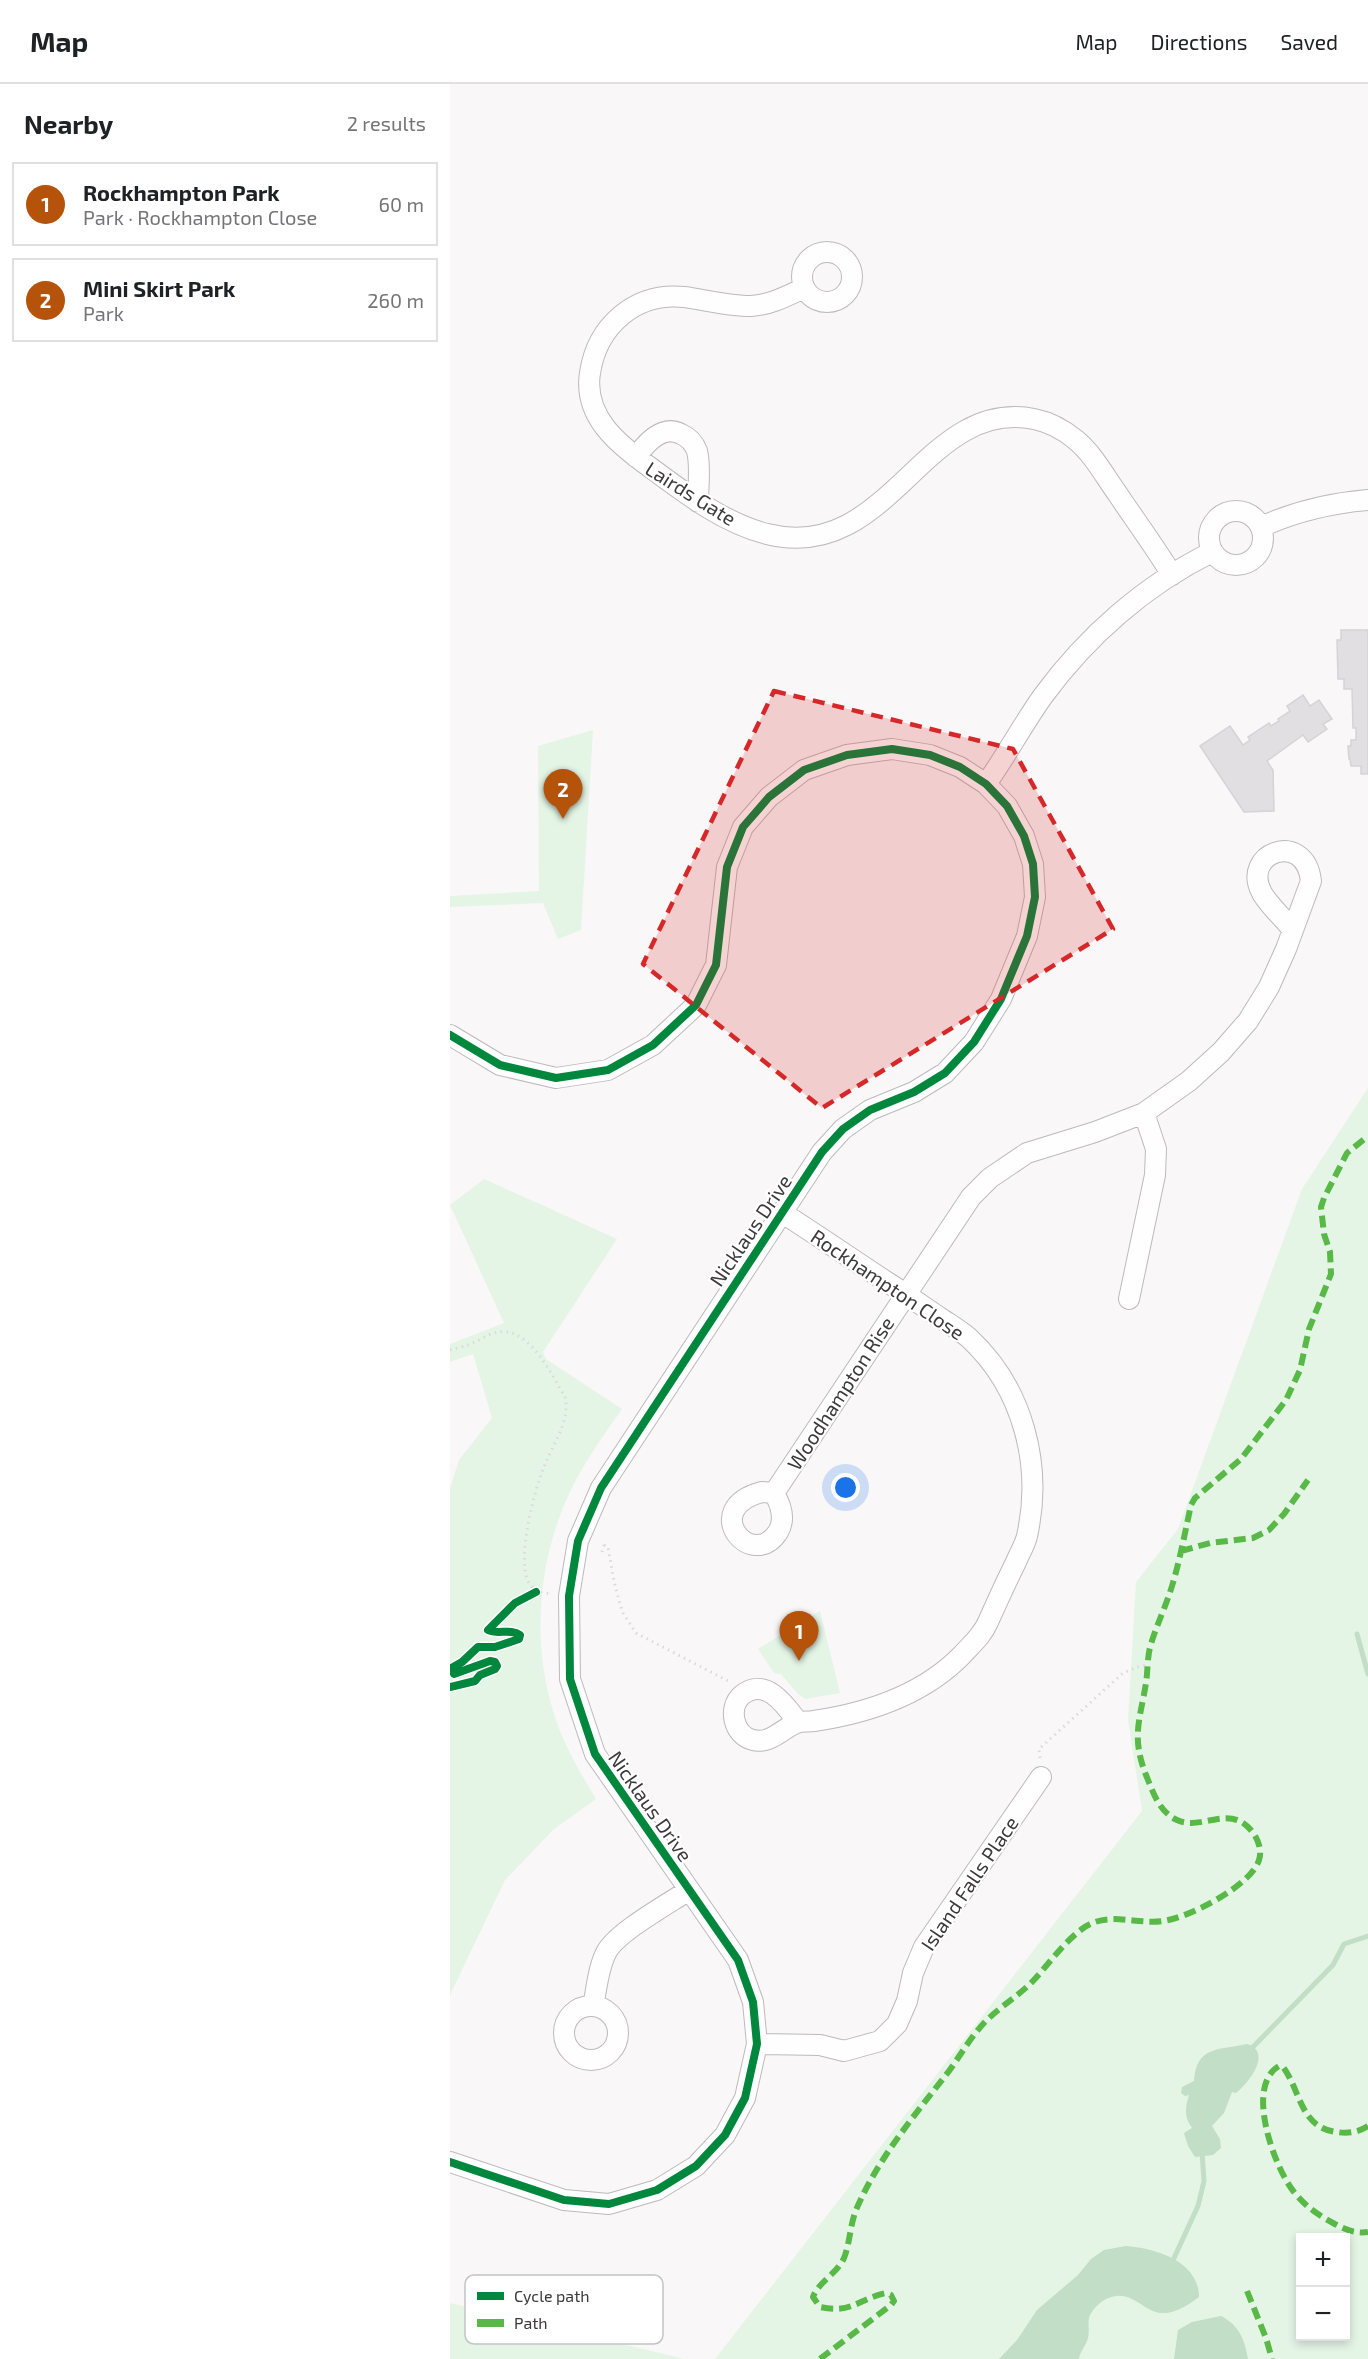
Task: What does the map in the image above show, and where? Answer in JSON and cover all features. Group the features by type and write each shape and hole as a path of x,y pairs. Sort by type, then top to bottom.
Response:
{"street":[{"name":"Lairds Gate","path":"804,288 775,302 750,306 727,305 682,297 661,297 637,304 613,322 601,338 592,360 589,378 591,398 597,417 610,436 636,458 698,502 747,528 766,534 801,538 819,536 847,526 872,510 954,437 971,426 1005,417 1029,418 1059,428 1088,452 1172,575"},
{"path":"636,458 647,442 660,434 676,431 685,436 697,451 698,502"},
{"path":"1261,527 1304,512 1349,501 1368,500"},
{"path":"1237,511 1251,516 1261,527 1263,540 1258,553 1248,562 1235,566 1222,562 1212,552 1208,538 1212,524 1223,513 1237,511"},
{"path":"986,784 1042,698 1082,648 1119,615 1172,575 1212,552"},
{"name":"Nicklaus Drive","path":"450,2162 564,2200 609,2204 657,2190 696,2166 725,2134 745,2098 758,2044 753,2002 738,1960 595,1754 570,1679 569,1596 578,1541 601,1488 822,1152 843,1130 870,1110 914,1092 945,1073 974,1042 1001,999 1027,936 1035,897 1033,864 1024,836 1007,806 986,784 960,767 930,755 892,749 847,755 804,770 769,797 743,827 727,867 716,965 696,1005 653,1045 608,1070 556,1078 500,1065 453,1035"},
{"name":"Woodhampton Rise","path":"774,1493 971,1197 1009,1163 1027,1153 1095,1132 1144,1113 1189,1081 1221,1052 1248,1021 1269,987 1292,929"},
{"path":"1129,1299 1155,1175 1156,1149 1144,1113"},
{"name":"Rockhampton Close","path":"781,1212 969,1338 1003,1378 1023,1418 1034,1474 1027,1538 982,1634 949,1669 911,1693 865,1710 814,1721 798,1722"},
{"name":"Island Falls Place","path":"758,2044 820,2045 844,2051 880,2041 897,2024 907,2001 913,1973 924,1947 1041,1777"},
{"path":"593,2006 602,1962 607,1950 622,1936 689,1890"}],"path":[{"path":"450,1350 498,1332 512,1332 525,1339 535,1349 565,1397 568,1406 565,1420 543,1467 529,1524 525,1554 528,1580 536,1592 560,1595"},
{"path":"602,1552 604,1545 608,1547 620,1604 636,1633 735,1685"},
{"path":"1041,1777 1039,1749 1123,1673 1148,1665"}],"highlighted area":[{"path":"774,691 1013,749 1113,929 822,1108 643,964"}],"shaded area":[{"path":"593,730 581,930 558,939 543,903 450,907 450,896 539,891 538,746"},
{"path":"1368,1088 1368,2359 715,2359 1142,1811 1128,1720 1136,1582 1178,1529 1302,1189"},
{"path":"484,1179 617,1239 543,1352 546,1359 622,1409 587,1461 569,1494 548,1557 542,1590 540,1623 547,1689 556,1721 569,1751 596,1799 554,1829 505,1880 450,1995 450,1488 459,1460 492,1418 473,1354 450,1362 450,1344 504,1323 450,1205"},
{"path":"820,1611 840,1693 805,1699 781,1674 774,1673 758,1649"},
{"path":"1247,2044 1255,2048 1258,2054 1256,2068 1236,2093 1232,2092 1224,2113 1212,2126 1220,2139 1221,2148 1213,2155 1195,2157 1184,2133 1192,2128 1186,2112 1189,2095 1185,2096 1181,2093 1182,2087 1194,2081 1199,2061 1204,2055 1218,2049"},
{"path":"1126,2246 1162,2254 1184,2266 1192,2274 1199,2297 1177,2310 1162,2313 1129,2298 1115,2296 1101,2302 1090,2315 1088,2338 1079,2359 999,2359 1017,2340 1037,2310 1078,2275 1091,2259 1104,2250"},
{"path":"450,2303 465,2307 465,2344 622,2344 685,2359 450,2359"},
{"path":"1221,2316 1237,2329 1248,2359 1174,2359 1178,2330 1192,2322"}],"building":[{"path":"1341,630 1368,630 1368,774 1361,774 1361,766 1351,766 1349,759 1348,746 1351,746 1351,740 1356,740 1356,728 1353,728 1352,689 1344,689 1344,679 1338,679 1337,640 1341,640"},
{"path":"1303,695 1310,706 1319,700 1332,719 1323,724 1327,729 1308,742 1303,735 1267,761 1273,770 1274,811 1244,812 1200,746 1230,726 1243,745 1250,740 1248,737 1269,723 1271,726 1279,721 1278,719 1290,711 1287,706"}],"waterway":[{"path":"1357,1634 1368,1674"},
{"path":"1251,2049 1333,1965 1344,1944 1368,1936"},
{"path":"1174,2258 1198,2206 1204,2181 1202,2152"}],"marked path":[{"path":"820,2359 894,2301 891,2295 886,2293 848,2307 831,2309 820,2307 813,2297 819,2286 841,2264 848,2246 856,2210 886,2155 983,2024 1032,1982 1075,1935 1092,1923 1111,1919 1153,1922 1174,1919 1232,1890 1254,1870 1259,1860 1259,1843 1245,1824 1226,1818 1187,1823 1177,1820 1166,1812 1157,1801 1141,1762 1138,1739 1139,1718 1149,1653 1175,1576 1191,1505 1195,1498 1241,1459 1286,1400 1300,1370 1309,1329 1331,1274 1330,1252 1324,1234 1321,1207 1347,1153 1368,1136"},
{"path":"1181,1551 1210,1543 1253,1538 1269,1530 1284,1514 1308,1480"},
{"path":"1368,2126 1349,2133 1325,2129 1315,2124 1308,2116 1283,2067 1279,2066 1269,2076 1264,2091 1263,2109 1266,2128 1286,2181 1303,2202 1322,2217 1350,2230 1368,2232"},
{"path":"1247,2291 1272,2359"}],"cycle path":[{"path":"450,1035 500,1065 556,1078 608,1070 653,1045 696,1005 716,965 727,867 743,827 769,797 804,770 847,755 892,749 930,755 960,767 986,784 1007,806 1024,836 1033,864 1035,897 1027,936 1001,999 974,1042 945,1073 914,1092 870,1110 843,1129 822,1152 601,1488 578,1541 569,1596 570,1679 595,1754 738,1960 753,2002 757,2044 745,2098 725,2135 696,2166 657,2190 609,2204 564,2200 450,2162"},
{"path":"450,1669 462,1662 478,1647 495,1647 519,1639 520,1635 516,1633 488,1630 515,1603 536,1592"},
{"path":"450,1687 475,1681 480,1675 497,1666 495,1662 490,1661 454,1674"}],"place":[{"name":"Mini Skirt Park","path":"563,819"},
{"name":"Rockhampton Park","path":"799,1661"}]}
